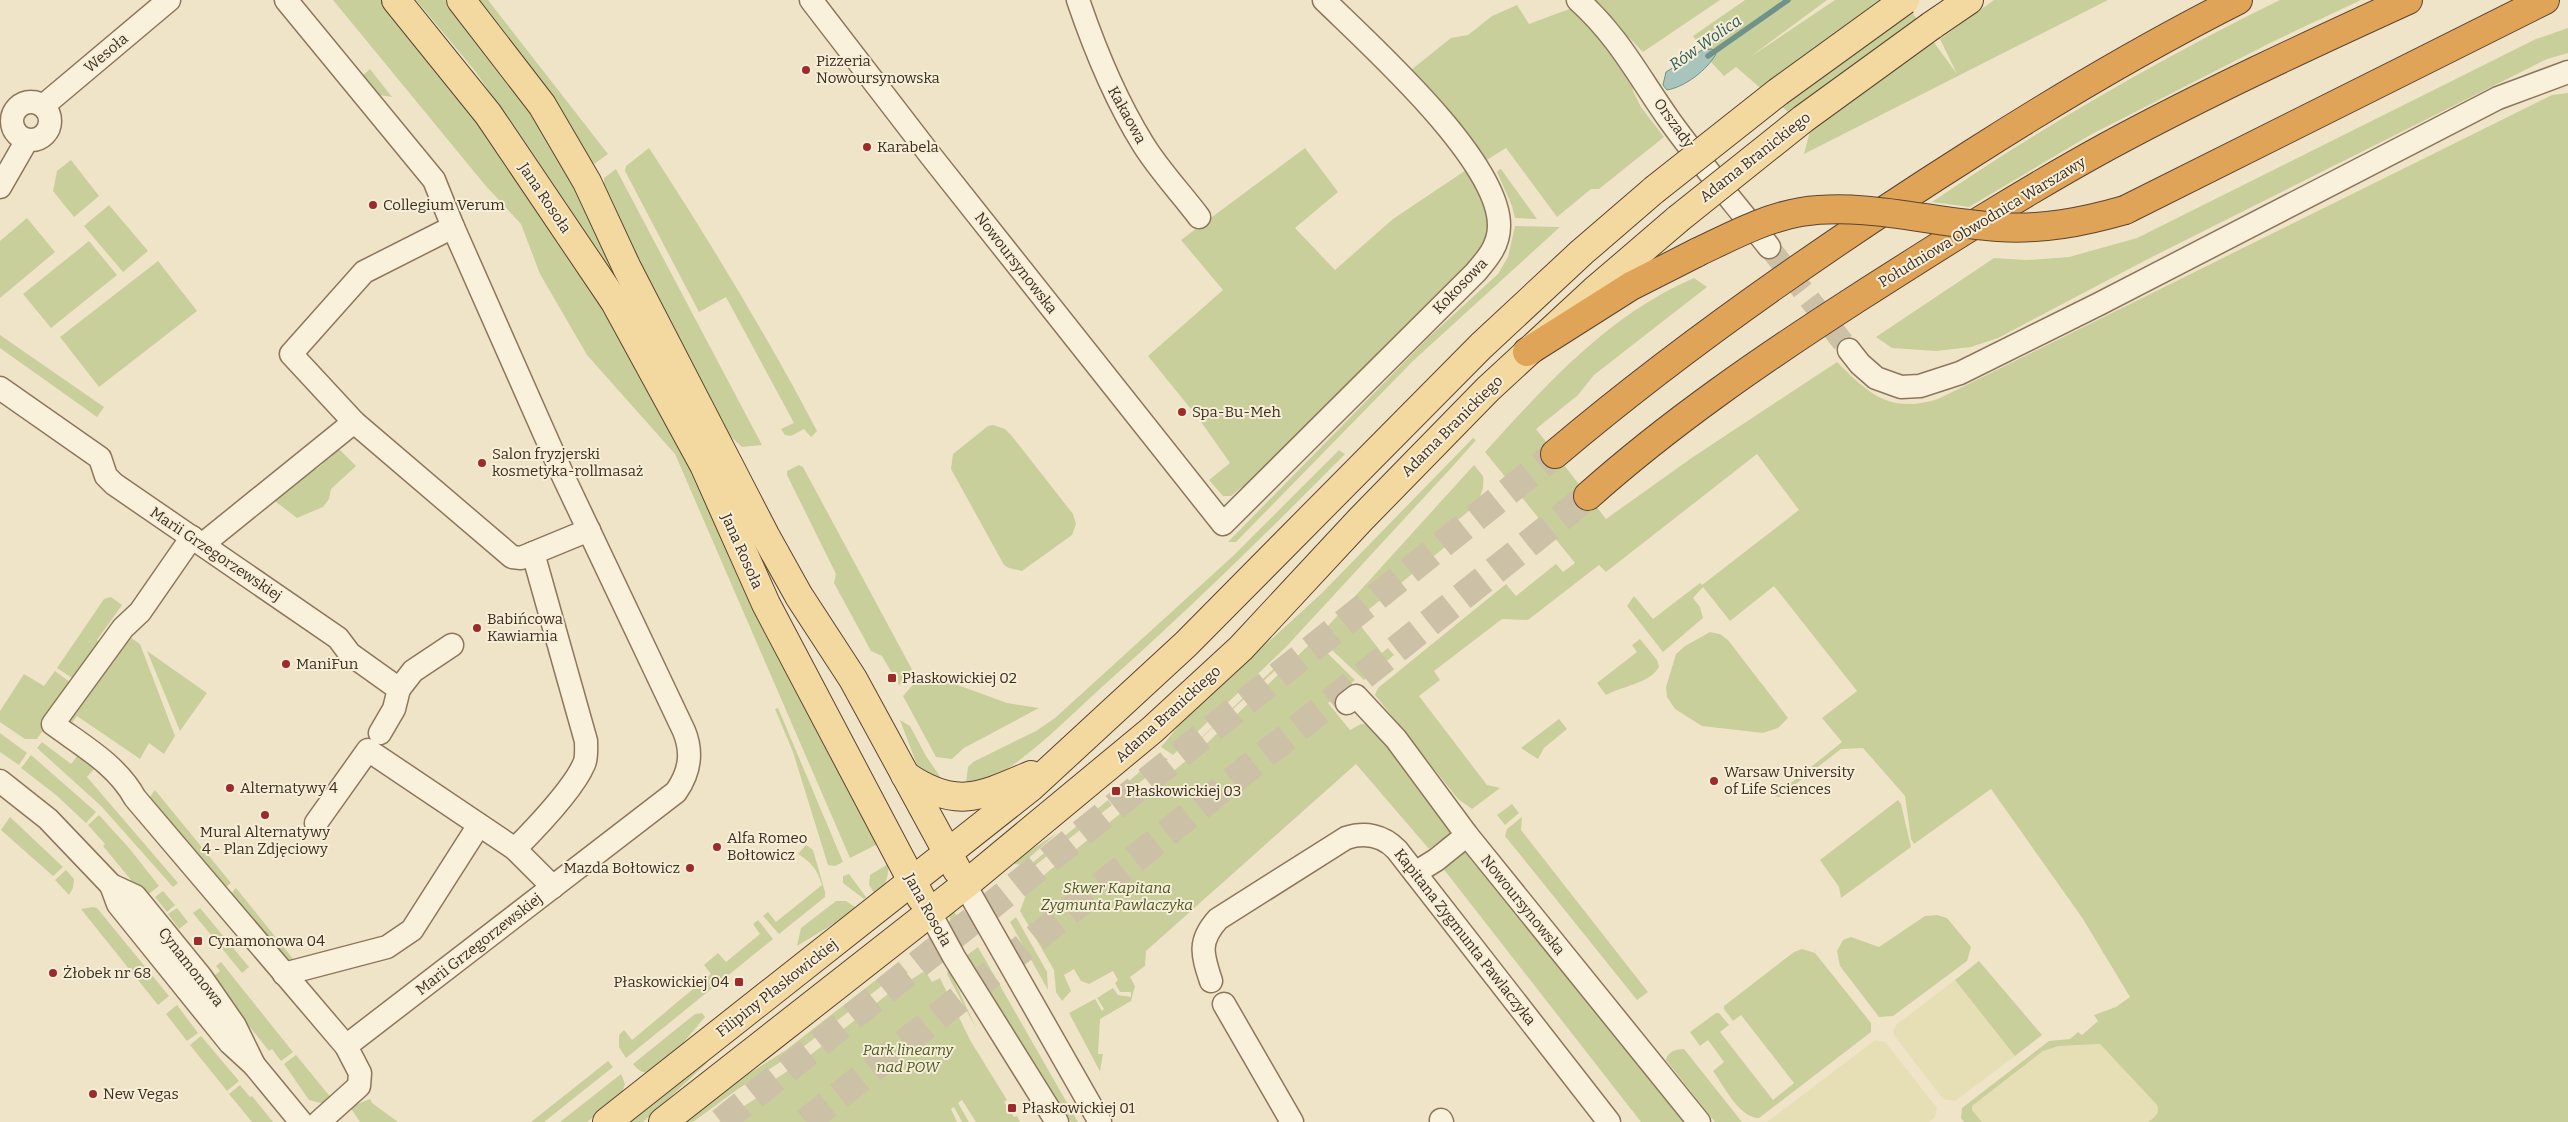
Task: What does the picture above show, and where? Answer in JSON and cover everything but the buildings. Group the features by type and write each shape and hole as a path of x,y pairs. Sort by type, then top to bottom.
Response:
{"highway":[{"path":"1555,454 1625,395 1738,311 1903,196 2075,90 2238,0"},
{"name":"Południowa Obwodnica Warszawy","path":"1588,496 1656,439 1766,358 1929,252 2108,146 2241,79 2408,0"},
{"path":"1527,352 1631,286 1698,252 1752,228 1800,212 1828,210 1875,212 1997,227 2032,228 2091,220 2125,210 2545,0"}],"main road":[{"name":"Jana Rosoła","path":"396,0 488,114 615,302 704,465 766,604 930,913"},
{"name":"Jana Rosoła","path":"461,0 542,105 587,182 627,268 765,535 799,596 853,679 965,885"},
{"path":"948,855 1056,765 1186,644 1480,346 1582,252 1654,190 1778,92 1905,0"},
{"name":"Adama Branickiego","path":"965,885 1106,770 1211,677 1241,648 1425,452 1527,352 1678,219 1803,119 1969,0"},
{"path":"904,775 923,788 936,793 973,797 990,793 1056,765"},
{"name":"Filipiny Płaskowickiej","path":"607,1122 948,855"},
{"path":"663,1122 965,885"}],"street":[{"name":"Wesoła","path":"43,106 169,0"},
{"path":"286,0 434,180 452,227 589,530 688,741 690,762 683,783 676,792 553,887"},
{"name":"Kakaowa","path":"1078,0 1106,76 1126,115 1144,146 1199,217"},
{"name":"Kokosowa","path":"1223,524 1476,272 1492,253 1498,239 1498,213 1494,196 1462,144 1413,89 1324,0"},
{"name":"Orszady","path":"1578,0 1602,22 1635,66 1671,122 1769,247"},
{"name":"Nowoursynowska","path":"817,1 931,156 1223,524"},
{"path":"1850,350 1860,364 1876,378 1901,387 1920,386 1960,373 2099,304 2498,98 2568,72"},
{"path":"28,102 36,102 43,106 50,118 47,132 41,138 27,140 14,132 6,115 21,104 28,102"},
{"path":"0,187 27,140"},
{"path":"452,227 364,272 291,354 354,422 512,557 521,558 589,530"},
{"name":"Marii Grzegorzewskiej","path":"0,388 94,452 100,458 106,476 114,484 338,638 350,654 399,689"},
{"path":"319,1122 359,1086 360,1073 346,1046 135,798 126,781 111,767 53,724 123,628 140,612 198,540 354,422"},
{"path":"515,849 572,784 585,764 586,753 586,741 532,553"},
{"path":"316,823 374,741 394,709 399,689 413,671 452,645"},
{"name":"Nowoursynowska","path":"1347,703 1356,696 1396,739 1467,835 1699,1122"},
{"name":"Marii Grzegorzewskiej","path":"346,1046 553,887 515,849 479,825 374,741"},
{"name":"Cynamonowa","path":"0,781 48,819 111,884 118,904 230,1043 254,1065 301,1122"},
{"path":"284,974 387,947 400,940 412,930 479,825"},
{"name":"Kapitana Zygmunta Pawlaczyka","path":"1211,981 1202,946 1210,928 1218,919 1346,838 1372,835 1389,842 1415,873 1609,1122"},
{"path":"1415,873 1436,860 1467,835"},
{"name":"Jana Rosoła","path":"965,885 1100,1122"},
{"name":"Jana Rosoła","path":"930,913 954,957 1057,1122"},
{"path":"1224,1004 1292,1122"}],"shaded area":[{"path":"1955,980 2015,1056 1955,1101 1943,1099 1894,1035 1894,1030 1896,1025"},
{"path":"1875,1040 1885,1042 1937,1108 1935,1117 1929,1122 1767,1122"},
{"path":"2100,1044 2157,1105 2156,1116 2148,1122 1982,1122 1972,1110 1972,1106 2043,1051 2059,1046"}],"green space":[{"path":"333,0 383,0 479,122 575,262 645,377 878,844 850,858 675,454 587,355 540,274 521,224 485,185"},
{"path":"416,0 445,0 513,86 562,160 626,289 622,291 564,200 475,71"},
{"path":"478,0 488,0 608,154 594,164 546,90"},
{"path":"1592,0 1720,0 1643,52"},
{"path":"1745,0 1827,0 1750,57 1835,0 1903,0 1957,74 1940,39 1994,0 2108,0 1804,154 1810,131 1736,67 1724,76 1711,62 1716,53 1712,49 1702,50 1693,36"},
{"path":"2280,0 2361,0 2274,41 2092,134 1969,207 1932,202 2059,120 2190,46"},
{"path":"1517,5 1529,24 1572,8 1582,16 1630,75 1633,91 1641,107 1664,137 1599,189 1591,189 1557,217 1506,148 1485,161 1411,70 1451,38 1468,35 1492,16"},
{"path":"2568,28 2568,53 2547,59 2148,259 1998,338 1971,347 1936,351 1892,348 1876,337 1994,258 2027,260 2069,257 2137,238 2536,39"},
{"path":"370,69 392,97 373,94 360,78"},
{"path":"2568,93 2568,1122 2148,1122 2155,1117 2157,1105 2100,1044 2059,1046 2043,1051 1972,1106 1972,1110 1982,1122 1964,1122 1961,1118 1962,1108 2049,1041 2070,1039 2078,1032 2082,1035 2098,1021 2094,1015 2116,1007 2130,997 2083,919 1991,789 1914,844 1911,839 1905,796 1863,748 1841,749 1779,797 1775,796 1842,742 1822,718 1857,691 1774,586 1730,621 1703,587 1693,598 1700,607 1703,618 1663,652 1627,606 1634,596 1653,619 1700,583 1702,585 1799,510 1757,454 1606,572 1599,565 1528,620 1502,619 1434,671 1440,680 1419,696 1487,785 1500,788 1472,809 1458,799 1375,695 1378,688 1506,584 1516,596 1556,564 1563,572 1575,563 1485,452 1555,377 1580,354 1634,311 1663,293 1694,278 1707,287 1594,375 1578,395 1536,429 1606,519 1693,457 1837,362 1870,392 1882,398 1906,404 1938,399 2552,95"},
{"path":"649,148 715,252 778,359 817,431 811,437 804,429 791,436 785,435 781,429 794,423 726,297 699,312 625,171 626,166"},
{"path":"1305,148 1338,192 1295,228 1335,270 1393,219 1469,168 1490,222 1485,246 1469,269 1413,318 1247,491 1242,487 1231,496 1223,496 1209,480 1230,463 1199,419 1148,356 1223,290 1181,240"},
{"path":"71,160 99,196 74,217 53,191 57,171"},
{"path":"616,169 762,445 742,447 730,436 661,305 604,188 604,178"},
{"path":"1500,169 1537,219 1515,218 1512,206 1497,172"},
{"path":"109,205 148,251 123,272 84,226"},
{"path":"27,218 55,252 0,298 0,241"},
{"path":"1515,226 1560,227 1414,360 1236,542 1228,542 1429,337 1498,274 1508,257"},
{"path":"89,241 117,275 51,328 23,294"},
{"path":"158,261 197,311 99,387 60,337"},
{"path":"0,335 104,407 97,417 0,348"},
{"path":"993,425 1005,429 1011,435 1073,514 1076,524 1072,535 1022,571 1004,565 951,469 953,454 988,426"},
{"path":"1473,438 1476,440 1453,466 1286,647 1173,755 1161,747 1186,717 1322,593"},
{"path":"339,449 356,466 331,489 329,499 323,507 297,518 271,498 313,465 317,469"},
{"path":"1339,450 1345,454 1286,514 1052,733 998,775 978,782 966,783 968,767 973,762 1036,731 1055,718 1233,556"},
{"path":"799,465 803,467 915,675 899,685 882,656 871,651 834,583 836,574 787,475 787,471"},
{"path":"1474,465 1483,476 1481,494 1472,508 1443,531 1451,542 1356,620 1382,653 1388,648 1394,655 1364,680 1318,637"},
{"path":"111,597 122,605 97,640 102,649 75,680 57,668 104,599"},
{"path":"1710,632 1720,634 1728,640 1788,718 1778,728 1763,733 1702,726 1675,709 1667,697 1666,687 1676,654 1685,646"},
{"path":"128,636 140,644 175,736 164,754 149,743 140,759 77,716 71,724 66,715"},
{"path":"1640,639 1657,660 1659,667 1655,673 1642,681 1606,695 1597,683 1637,652 1632,645"},
{"name":"Skwer Kapitana Zygmunta Pawlaczyka","path":"1312,642 1316,642 1355,680 1328,703 1350,730 1361,724 1370,725 1456,830 1429,849 1356,764 1146,951 1145,966 1130,977 1135,986 1131,1001 1100,1019 1098,1054 1103,1054 1100,1071 1104,1079 1069,1013 1095,999 1102,1011 1104,1009 1097,998 1113,988 1118,995 1131,997 1131,992 1120,992 1115,983 1118,980 1113,971 1089,984 1081,981 1074,969 1064,975 1071,991 1062,1001 1056,992 1054,970 1020,911 1029,887 1202,748"},
{"path":"147,651 207,693 180,731"},
{"path":"1293,654 1182,756 1287,656"},
{"path":"55,671 74,685 37,739 25,739 0,722 0,711 24,674 44,686"},
{"path":"918,679 944,680 1007,703 1039,708 964,748 952,759 936,757 903,696"},
{"path":"778,708 843,862 835,866 828,865 793,752 775,709"},
{"path":"1559,719 1567,729 1544,748 1538,759 1521,748"},
{"path":"900,720 910,726 926,756 943,781 917,765"},
{"path":"0,733 27,753 19,765 0,752"},
{"path":"42,742 71,764 79,754 95,768 87,777 178,883 173,887 101,806 37,748"},
{"path":"31,755 96,812 86,823 56,795 21,768"},
{"path":"1159,755 1168,759 1126,794 1121,788"},
{"path":"155,790 231,883 222,890 148,800"},
{"path":"1108,800 1112,805 1023,875 1025,869"},
{"path":"1898,800 1901,804 1911,847 1841,898 1839,887 1820,860"},
{"path":"1512,804 1519,813 1505,825 1497,815"},
{"path":"99,815 129,848 159,886 145,897 103,846 105,844 88,825"},
{"path":"10,817 63,867 53,876 1,830"},
{"path":"1522,817 1521,830 1648,992 1637,1000 1505,836 1507,829"},
{"path":"1057,833 1021,865 1011,863"},
{"path":"806,845 813,850 825,892 825,897 779,934 763,916 768,912 776,922 822,885 813,866 798,854"},
{"path":"1464,852 1468,853 1688,1122 1641,1122 1442,867"},
{"path":"888,864 886,881 876,896 869,885 870,875"},
{"path":"66,870 74,879 73,888 69,895 55,880"},
{"path":"849,874 866,897 864,899 843,883 843,876"},
{"path":"236,888 294,960 286,963 228,897"},
{"path":"163,891 175,905 167,912 155,897"},
{"path":"836,901 846,901 858,909 797,946 801,928"},
{"path":"97,908 169,996 158,1005 81,909"},
{"path":"177,908 188,922 179,929 168,914"},
{"path":"200,908 249,967 242,973 193,913"},
{"path":"954,912 967,927 955,937 949,916"},
{"path":"1937,915 1947,918 1971,947 1967,961 1893,1016 1879,1017 1840,966 1837,951 1843,940 1851,937 1879,947 1925,916"},
{"path":"1016,917 1047,972 1048,990 1010,922"},
{"path":"758,920 773,939 626,1058 619,1047 619,1035 624,1030 632,1040 711,974 704,965 718,953 726,962 760,934 753,924"},
{"path":"978,947 1078,1122 1071,1122 966,956"},
{"path":"1802,949 1815,953 1871,1023 1871,1032 1759,1118 1752,1117 1745,1113 1733,1100 1713,1071 1724,1062 1708,1040 1700,1046 1690,1032 1716,1013 1719,1013 1729,1025 1720,1032 1773,1100 1794,1083 1741,1015 1733,1021 1724,1009 1724,1006 1794,952"},
{"path":"1979,961 2042,1035 2015,1056 1955,980"},
{"path":"221,962 293,1052 281,1061 272,1049 269,1051 211,978 220,971 216,966"},
{"path":"899,962 908,973 883,985 798,1051 738,1089 693,1122 679,1122 786,1050"},
{"path":"948,970 953,978 977,1030 947,974"},
{"name":"Park linearny nad POW","path":"923,972 927,974 932,982 940,978 970,1040 1007,1100 1004,1102 1014,1117 1017,1116 1020,1122 976,1122 962,1100 958,1103 969,1122 962,1122 954,1107 951,1109 957,1122 719,1122 769,1090 774,1080 804,1060 888,994"},
{"path":"177,1005 198,1033 187,1041 166,1014"},
{"path":"702,1013 705,1017 677,1050 650,1072 640,1071 633,1064 695,1014"},
{"path":"201,1036 239,1081 227,1091 190,1045"},
{"path":"1684,1049 1742,1122 1715,1122 1666,1060 1672,1052"},
{"path":"296,1055 332,1099 324,1104 309,1100 284,1064"},
{"path":"704,1060 707,1063 643,1122 624,1122"},
{"path":"608,1061 613,1067 544,1122 531,1122"},
{"path":"621,1074 625,1084 621,1096 587,1122 560,1122"},
{"path":"240,1085 250,1097 252,1096 273,1122 252,1122 229,1094"},
{"path":"370,1099 372,1103 398,1122 360,1122 350,1107"}],"water":[{"path":"1712,49 1716,54 1701,72 1688,82 1667,90 1663,85 1666,72 1702,50"}],"waterway":[{"name":"Rów Wolica","path":"1708,56 1788,0"}],"tunnel":[{"path":"1769,247 1849,350"},
{"path":"721,1122 1555,454"},
{"path":"806,1122 1588,496"}],"place":[{"name":"Pizzeria Nowoursynowska","path":"806,70"},
{"name":"Karabela","path":"867,147"},
{"name":"Collegium Verum","path":"373,205"},
{"name":"Spa-Bu-Meh","path":"1182,412"},
{"name":"Salon fryzjerski kosmetyka-rollmasaż","path":"482,463"},
{"name":"Babińcowa Kawiarnia","path":"477,628"},
{"name":"ManiFun","path":"286,664"},
{"name":"Płaskowickiej 02","path":"892,678"},
{"name":"Warsaw University of Life Sciences","path":"1714,781"},
{"name":"Alternatywy 4","path":"230,788"},
{"name":"Płaskowickiej 03","path":"1116,791"},
{"name":"Mural Alternatywy 4 - Plan Zdjęciowy","path":"265,815"},
{"name":"Alfa Romeo Bołtowicz","path":"717,847"},
{"name":"Mazda Bołtowicz","path":"690,868"},
{"name":"Cynamonowa 04","path":"198,941"},
{"name":"Żłobek nr 68","path":"53,973"},
{"name":"Płaskowickiej 04","path":"739,982"},
{"name":"New Vegas","path":"93,1094"},
{"name":"Płaskowickiej 01","path":"1012,1108"}]}
